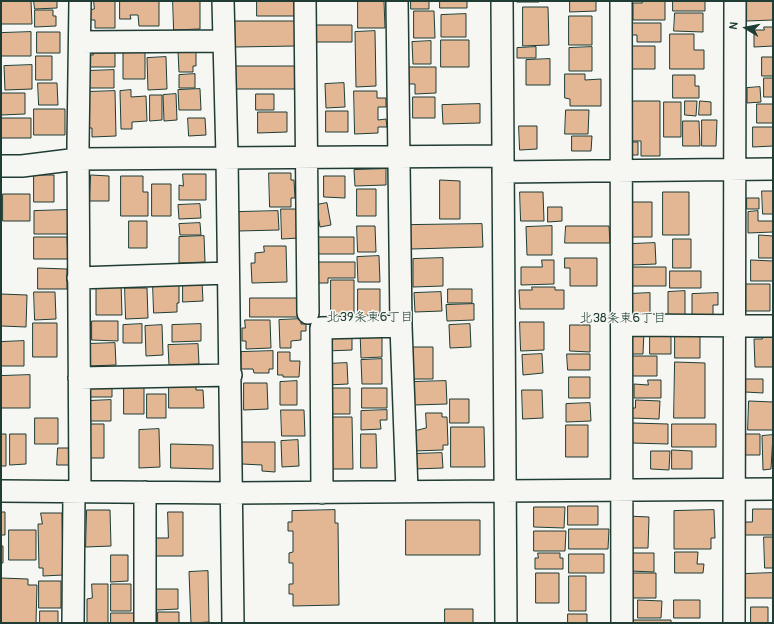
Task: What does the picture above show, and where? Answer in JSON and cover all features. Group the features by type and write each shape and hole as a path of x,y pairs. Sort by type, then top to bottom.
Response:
{"street":[{"path":"73,623 79,378 78,159 80,1"},
{"path":"223,1 231,375 233,623"},
{"path":"305,1 308,313"},
{"path":"397,1 401,326 407,491"},
{"path":"502,1 506,623"},
{"path":"621,1 622,623"},
{"path":"734,623 734,326 736,169 735,1"},
{"path":"80,42 224,41"},
{"path":"1,166 22,166 78,159 399,157 621,172 773,169"},
{"path":"78,278 228,273"},
{"path":"622,325 773,326"},
{"path":"322,492 321,328 401,326"},
{"path":"79,378 231,375"},
{"path":"1,491 232,493 773,489"},
{"path":"145,492 145,623"}],"building":[{"path":"1,1 31,1 32,24 1,24"},
{"path":"34,1 57,1 57,8 35,9"},
{"path":"94,1 115,1 115,28 95,28 95,20 89,20 89,10 94,9"},
{"path":"120,1 159,1 159,26 139,26 138,15 130,15 131,19 120,19"},
{"path":"173,1 200,1 200,29 174,30"},
{"path":"257,1 295,1 295,16 257,16"},
{"path":"358,1 384,1 385,28 358,28"},
{"path":"411,1 429,1 429,9 411,9"},
{"path":"440,1 467,1 467,8 440,8"},
{"path":"539,1 539,2 517,2"},
{"path":"570,1 596,1 596,11 570,12"},
{"path":"642,1 665,1 665,20 633,20 633,3 642,3"},
{"path":"673,1 705,1 705,11 673,11"},
{"path":"747,1 773,1 773,20 747,21"},
{"path":"523,7 548,7 549,45 523,46"},
{"path":"35,10 53,10 53,16 56,16 56,26 35,27"},
{"path":"414,11 434,11 435,38 414,38"},
{"path":"675,13 703,13 703,32 674,31"},
{"path":"466,14 466,37 441,37 441,15"},
{"path":"569,16 592,16 592,45 569,45"},
{"path":"235,21 296,21 296,46 235,47"},
{"path":"632,23 661,23 661,42 637,42 637,35 632,35"},
{"path":"314,25 352,25 352,42 314,42"},
{"path":"764,27 773,27 773,46 754,47 754,30 764,30"},
{"path":"375,31 376,86 356,87 355,32"},
{"path":"31,32 31,56 1,56 1,33"},
{"path":"37,32 60,32 60,53 37,53"},
{"path":"670,34 694,34 694,50 704,50 704,69 670,69"},
{"path":"441,40 469,40 469,67 441,67"},
{"path":"431,41 431,64 413,64 412,42"},
{"path":"631,46 655,46 655,69 631,69"},
{"path":"536,47 536,58 517,58 517,48"},
{"path":"592,47 592,71 569,71 569,48"},
{"path":"196,50 196,66 193,66 193,72 179,72 178,51"},
{"path":"93,51 115,51 115,67 88,67 88,55 93,55"},
{"path":"145,52 145,79 123,79 123,53"},
{"path":"36,56 52,56 52,80 36,80"},
{"path":"166,57 167,89 148,90 147,58"},
{"path":"762,57 773,57 773,76 762,76"},
{"path":"550,59 550,85 526,85 526,60"},
{"path":"32,65 32,89 5,90 4,66"},
{"path":"236,66 296,66 296,89 236,89"},
{"path":"409,67 436,67 436,93 415,94 415,84 409,84"},
{"path":"114,70 114,88 87,88 87,71"},
{"path":"195,74 195,88 179,88 179,75"},
{"path":"565,74 585,74 585,80 601,79 601,106 570,106 570,99 565,98"},
{"path":"673,75 695,75 695,86 699,86 699,98 673,98"},
{"path":"764,78 773,78 773,97 764,97"},
{"path":"38,83 57,83 58,105 39,105"},
{"path":"344,83 345,107 326,108 325,84"},
{"path":"760,87 761,102 747,103 747,88"},
{"path":"200,89 201,110 179,110 178,90"},
{"path":"131,90 131,97 146,96 147,121 132,122 132,129 121,129 120,91"},
{"path":"115,91 116,136 92,137 92,128 86,128 86,92"},
{"path":"354,91 377,91 377,98 386,98 386,107 378,107 378,120 386,119 387,127 378,127 378,133 355,134"},
{"path":"1,93 25,93 25,114 1,115"},
{"path":"176,94 177,120 164,121 163,95"},
{"path":"256,94 274,94 274,110 256,110"},
{"path":"150,95 162,95 162,120 150,121"},
{"path":"413,97 435,97 435,118 413,118"},
{"path":"628,101 660,101 660,156 641,156 641,141 628,141"},
{"path":"685,101 697,101 696,116 685,115"},
{"path":"700,101 711,102 711,115 699,115"},
{"path":"664,102 681,102 681,137 664,137"},
{"path":"480,104 480,123 443,124 442,105"},
{"path":"757,104 773,104 773,123 757,123"},
{"path":"34,109 65,109 65,135 34,135"},
{"path":"566,110 589,110 588,134 565,134"},
{"path":"326,111 348,111 348,132 326,132"},
{"path":"258,112 287,112 287,132 258,133"},
{"path":"1,118 31,118 31,138 1,138"},
{"path":"188,118 205,118 206,135 189,136"},
{"path":"702,120 717,120 716,146 702,146"},
{"path":"683,121 699,121 700,146 683,146"},
{"path":"519,126 537,126 537,149 520,150"},
{"path":"753,127 773,127 773,146 753,147"},
{"path":"572,136 592,136 591,151 572,151"},
{"path":"629,142 638,142 638,155 629,155"},
{"path":"386,169 386,185 355,186 354,170"},
{"path":"269,173 291,173 291,180 294,180 295,198 291,198 291,207 270,207"},
{"path":"183,174 206,174 206,200 179,200 179,185 183,186"},
{"path":"34,175 54,175 54,202 34,202"},
{"path":"91,175 109,176 109,201 90,201"},
{"path":"121,176 143,176 143,192 148,192 148,216 121,216"},
{"path":"324,176 345,176 345,198 324,197"},
{"path":"440,180 460,181 460,219 440,219"},
{"path":"152,184 171,184 171,216 152,216"},
{"path":"357,189 376,189 376,216 357,216"},
{"path":"762,191 773,191 773,214 763,214"},
{"path":"520,192 543,192 544,221 521,221"},
{"path":"663,192 689,192 689,235 663,235"},
{"path":"3,194 30,194 30,221 3,221"},
{"path":"747,198 759,198 759,209 747,209"},
{"path":"626,202 652,202 652,237 627,237"},
{"path":"327,203 331,225 320,227 316,205"},
{"path":"200,204 201,218 179,219 178,205"},
{"path":"548,207 562,207 562,221 548,222"},
{"path":"281,209 298,209 299,238 282,239"},
{"path":"68,210 68,234 34,234 34,211"},
{"path":"278,211 279,230 238,231 238,212"},
{"path":"758,211 758,221 773,221 773,232 748,233 748,212"},
{"path":"129,221 147,221 147,248 129,248"},
{"path":"200,223 201,235 180,235 179,224"},
{"path":"482,224 483,247 411,249 410,225"},
{"path":"357,226 375,226 376,252 358,252"},
{"path":"552,226 552,255 527,255 526,227"},
{"path":"566,226 609,226 610,243 565,243"},
{"path":"759,235 773,236 773,258 759,258"},
{"path":"204,236 205,262 179,263 179,237"},
{"path":"34,237 67,237 68,259 34,259"},
{"path":"316,237 354,237 354,254 316,254"},
{"path":"673,239 691,239 691,268 673,268"},
{"path":"655,243 656,264 632,265 631,244"},
{"path":"264,246 286,246 287,282 252,283 251,263 255,263 255,253 264,252"},
{"path":"379,256 380,282 358,282 357,257"},
{"path":"443,258 443,286 413,287 413,259"},
{"path":"565,258 597,258 597,286 570,286 570,268 565,268"},
{"path":"542,260 554,260 554,284 521,285 521,267 542,267"},
{"path":"751,260 773,261 773,281 751,281"},
{"path":"316,262 355,262 355,278 328,278 328,283 316,283"},
{"path":"627,267 666,267 666,286 627,286"},
{"path":"38,268 67,269 67,289 38,289"},
{"path":"670,271 701,271 701,288 670,288"},
{"path":"331,280 354,280 354,317 331,317"},
{"path":"121,282 122,315 96,315 96,283"},
{"path":"183,282 202,282 203,301 183,302"},
{"path":"746,284 770,284 770,311 746,311"},
{"path":"153,285 179,285 179,303 177,303 177,312 154,313"},
{"path":"532,287 555,287 555,290 564,290 564,309 520,309 519,290 532,290"},
{"path":"125,288 147,288 148,318 126,319"},
{"path":"358,289 380,289 380,316 358,316"},
{"path":"448,289 472,289 472,303 448,303"},
{"path":"685,291 685,319 668,319 668,292"},
{"path":"34,292 55,292 56,319 35,320"},
{"path":"441,292 442,311 415,312 414,293"},
{"path":"650,293 650,317 627,317 628,294"},
{"path":"718,293 718,305 713,305 713,318 692,318 692,294"},
{"path":"1,294 27,295 26,327 1,326"},
{"path":"250,298 297,298 298,317 250,317"},
{"path":"474,304 474,320 447,321 446,305"},
{"path":"301,319 301,324 306,324 306,331 301,331 301,340 291,341 291,348 280,348 279,320"},
{"path":"245,320 270,320 271,348 246,349 246,341 242,341 242,328 245,328"},
{"path":"92,321 118,321 118,341 92,340"},
{"path":"520,322 544,322 544,350 521,351"},
{"path":"33,323 57,323 57,357 33,357"},
{"path":"142,324 142,343 123,343 123,325"},
{"path":"201,324 201,341 172,342 172,325"},
{"path":"470,324 471,347 450,348 449,325"},
{"path":"162,325 163,355 146,356 145,326"},
{"path":"570,325 590,325 590,352 570,351"},
{"path":"629,330 644,331 643,354 629,354"},
{"path":"382,331 382,357 361,358 360,332"},
{"path":"352,333 352,350 326,351 326,334"},
{"path":"675,333 700,333 700,358 675,358"},
{"path":"762,334 773,334 773,367 755,367 754,339 762,339"},
{"path":"650,335 671,335 671,354 650,354"},
{"path":"24,341 24,366 1,366 1,342"},
{"path":"115,343 116,365 88,366 87,344"},
{"path":"198,344 199,364 169,365 168,345"},
{"path":"413,347 433,347 433,379 414,379"},
{"path":"273,351 273,369 269,369 269,373 254,373 253,369 241,369 241,352"},
{"path":"278,352 290,352 290,361 300,361 299,377 283,377 283,375 278,375"},
{"path":"542,354 543,373 523,375 522,355"},
{"path":"567,354 590,354 590,370 568,370"},
{"path":"629,356 657,356 657,376 629,376"},
{"path":"382,359 382,384 362,384 361,360"},
{"path":"675,362 705,363 705,418 674,418"},
{"path":"347,363 348,384 327,385 326,364"},
{"path":"30,375 30,408 1,408 1,376"},
{"path":"569,377 590,377 590,398 569,398"},
{"path":"745,379 763,379 763,393 745,392"},
{"path":"648,380 661,380 661,398 634,398 634,384 648,385"},
{"path":"112,381 112,397 88,397 88,382"},
{"path":"297,381 297,405 280,405 280,382"},
{"path":"446,381 447,404 413,405 412,382"},
{"path":"169,382 196,382 196,390 203,390 204,408 169,408"},
{"path":"124,383 144,383 144,414 124,414"},
{"path":"244,383 267,383 268,409 244,410"},
{"path":"329,388 350,388 350,414 329,414"},
{"path":"362,388 387,388 387,408 362,408"},
{"path":"522,390 542,390 543,418 523,419"},
{"path":"147,394 166,394 166,418 147,418"},
{"path":"450,399 469,399 469,423 450,423"},
{"path":"111,400 111,421 88,421 88,401"},
{"path":"636,400 660,401 659,419 631,418 631,408 635,408"},
{"path":"749,401 773,402 773,430 748,430"},
{"path":"590,403 591,421 566,422 566,404"},
{"path":"281,410 304,410 305,436 282,436"},
{"path":"387,410 387,420 380,420 381,429 361,430 361,411"},
{"path":"426,413 442,413 442,417 447,417 448,445 443,445 443,450 414,451 414,431 426,428"},
{"path":"327,417 352,417 353,469 328,469"},
{"path":"35,418 58,418 58,444 35,444"},
{"path":"633,423 668,424 668,444 632,443"},
{"path":"88,424 104,424 104,458 88,458"},
{"path":"672,424 716,424 716,447 672,447"},
{"path":"566,425 588,425 588,457 566,457"},
{"path":"451,427 484,427 485,467 451,467"},
{"path":"159,429 160,467 139,468 139,430"},
{"path":"1,434 6,434 6,466 1,466"},
{"path":"10,434 26,434 26,464 10,465"},
{"path":"361,434 376,434 377,468 361,468"},
{"path":"744,434 760,434 760,455 744,455"},
{"path":"773,435 771,469 763,470 762,436"},
{"path":"298,440 299,466 282,467 281,441"},
{"path":"242,442 275,442 275,472 262,471 262,465 242,464"},
{"path":"171,444 213,445 213,469 171,468"},
{"path":"58,448 70,448 69,465 57,465"},
{"path":"672,450 692,451 692,469 672,469"},
{"path":"651,451 670,451 669,470 651,469"},
{"path":"442,453 443,468 414,469 413,454"},
{"path":"568,506 598,506 598,525 568,525"},
{"path":"534,507 565,507 564,528 534,527"},
{"path":"753,509 773,509 773,535 745,535 745,522 752,522"},
{"path":"87,510 110,510 111,546 86,547"},
{"path":"335,510 335,523 338,523 339,605 293,606 293,594 289,594 289,584 293,584 293,563 289,563 289,553 293,552 293,531 288,531 288,522 292,522 292,511"},
{"path":"714,510 715,538 711,538 711,549 674,549 674,511"},
{"path":"1,512 5,512 5,535 1,535"},
{"path":"168,512 183,512 183,556 155,556 154,538 168,538"},
{"path":"41,513 62,513 63,575 43,576 43,568 39,568 38,524 42,524"},
{"path":"627,516 649,517 648,548 627,548"},
{"path":"406,520 480,520 480,555 406,555"},
{"path":"569,529 609,529 608,549 569,549"},
{"path":"9,530 36,530 36,560 9,560"},
{"path":"534,531 566,531 565,551 534,551"},
{"path":"764,537 773,537 773,568 765,568"},
{"path":"1,546 3,546 3,563 1,563"},
{"path":"675,552 698,552 697,564 704,564 703,573 675,573"},
{"path":"538,553 560,553 560,558 563,558 563,569 535,569 535,558 538,558"},
{"path":"631,553 654,553 654,572 630,571"},
{"path":"569,554 604,554 604,573 569,573"},
{"path":"111,555 128,555 128,581 111,582"},
{"path":"208,571 209,622 191,623 189,572"},
{"path":"536,573 559,573 559,603 536,603"},
{"path":"632,573 656,573 656,598 632,598"},
{"path":"773,573 773,598 744,598 744,574"},
{"path":"569,576 586,576 586,611 569,611"},
{"path":"1,578 28,579 28,585 37,585 36,623 1,623"},
{"path":"39,581 61,581 61,608 39,608"},
{"path":"92,584 108,584 108,623 87,623 87,599 92,598"},
{"path":"111,584 131,584 131,611 111,611"},
{"path":"157,589 178,589 178,609 157,610"},
{"path":"638,600 662,601 661,618 638,618"},
{"path":"674,600 700,600 700,618 674,618"},
{"path":"751,607 768,607 768,623 751,623"},
{"path":"445,609 473,609 473,623 445,623"},
{"path":"40,611 58,611 58,623 40,623"},
{"path":"158,612 179,612 179,623 158,623"},
{"path":"111,613 138,613 138,623 111,623"},
{"path":"568,614 587,614 587,623 568,623"},
{"path":"633,620 671,620 671,623 633,623"}],"district":[{"name":"北39条東6丁目","path":"370,318"},
{"name":"北38条東6丁目","path":"623,319"}]}
